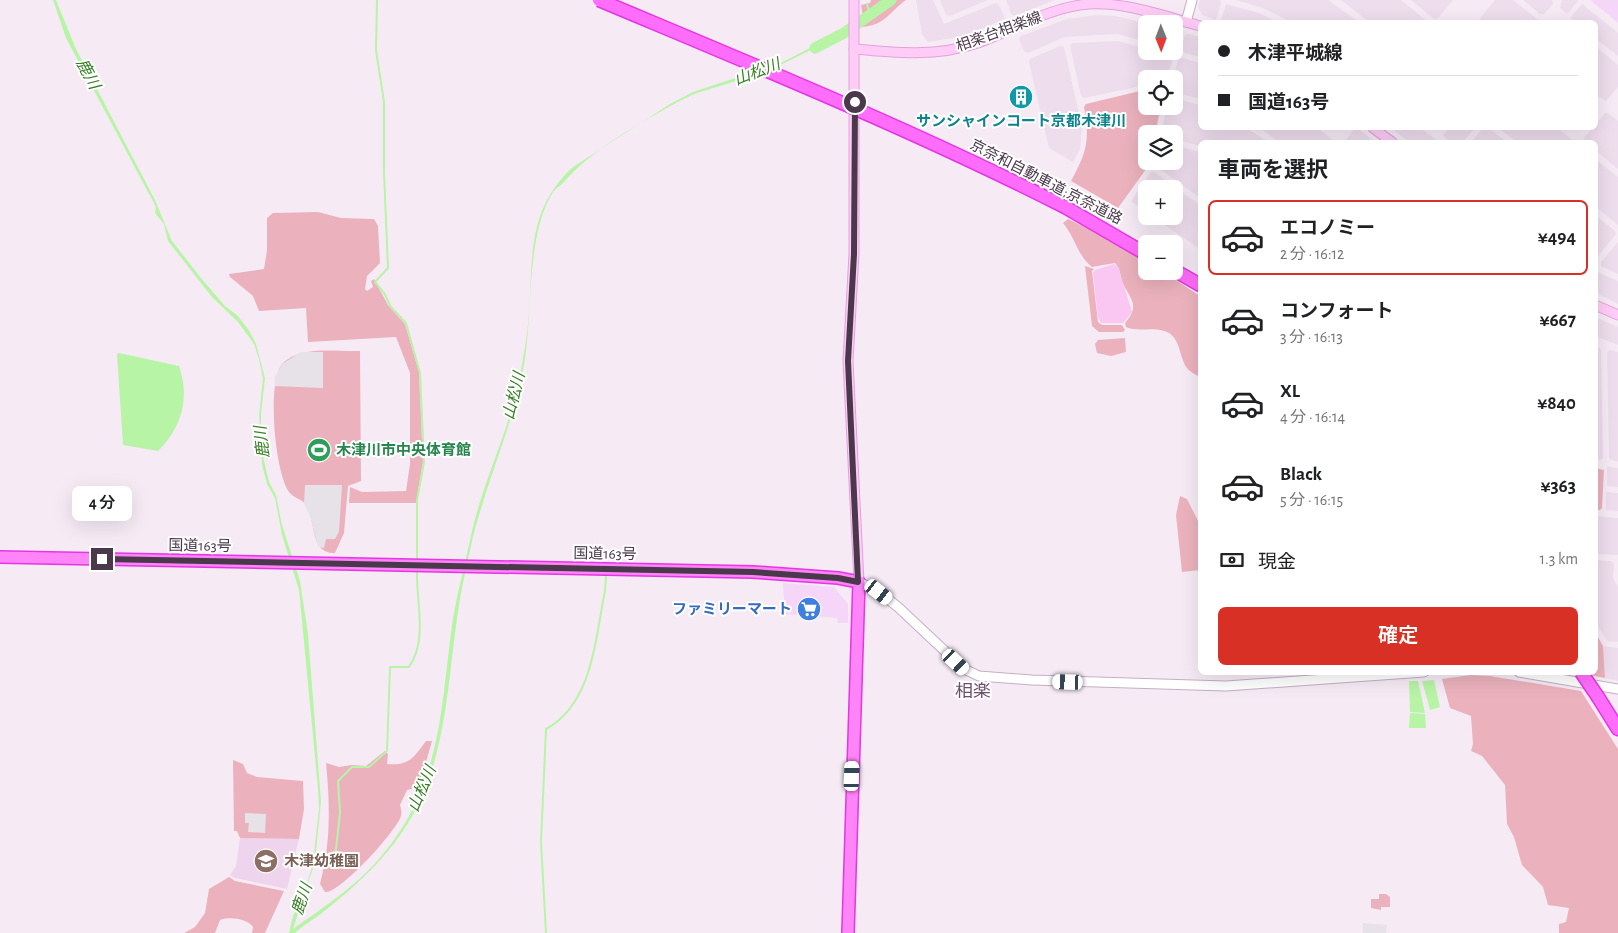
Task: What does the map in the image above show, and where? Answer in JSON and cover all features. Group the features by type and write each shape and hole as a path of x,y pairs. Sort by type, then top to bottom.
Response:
{"highway":[{"name":"京奈和自動車道;京奈道路","path":"599,0 838,100 1008,178 1065,207 1138,249"},
{"path":"1183,275 1198,284"},
{"name":"国道163号","path":"0,556 753,572 838,578 858,582"},
{"path":"848,933 858,582"},
{"path":"1583,675 1618,729"}],"main road":[{"path":"854,0 854,254 848,361 858,582"},
{"name":"相楽台相楽線","path":"854,49 920,53 958,49 1055,11 1088,4 1128,7 1198,25"},
{"path":"1376,130 1389,140"},
{"path":"1598,306 1618,316"}],"street":[{"path":"1186,22 1192,0"},
{"path":"858,582 879,592 892,602 964,669 979,676 1032,680 1226,686 1382,675"},
{"path":"1536,675 1618,689"}],"shaded area":[{"path":"871,0 885,0 863,17 861,5 870,3"},
{"path":"897,0 906,0 882,21 862,27"},
{"path":"916,0 933,0 944,24 996,3 999,5 1005,18 978,31 959,37 928,42 922,34"},
{"path":"940,0 988,0 950,16 946,15"},
{"path":"1006,0 1055,0 1014,16 1011,14"},
{"path":"1200,0 1220,0 1221,3 1216,20 1202,15 1198,7"},
{"path":"1236,0 1328,0 1356,20 1287,20 1263,8"},
{"path":"1341,0 1401,0 1426,20 1366,20"},
{"path":"1411,0 1453,0 1437,19 1434,19"},
{"path":"1495,0 1513,0 1538,20 1479,20"},
{"path":"1523,0 1552,0 1553,4 1544,14 1540,14"},
{"path":"1562,0 1578,1 1567,14 1560,8"},
{"path":"1590,0 1618,0 1618,23"},
{"path":"1226,4 1259,13 1273,20 1221,20"},
{"path":"1582,4 1618,33 1618,56 1598,40 1598,20 1573,20 1570,18"},
{"path":"1098,15 1115,16 1138,21 1138,40 1118,34 1065,37 1028,53 1024,51 1019,39 1021,36 1067,19"},
{"path":"1185,35 1198,36 1198,56 1184,53 1183,42"},
{"path":"1118,41 1138,47 1138,60 1172,60 1170,70 1138,70 1138,87 1084,98 1081,96 1070,46 1072,43"},
{"path":"1060,46 1064,47 1082,127 1080,149 1073,162 1049,148 1029,62 1030,59"},
{"path":"1598,48 1618,65 1618,87 1606,101 1598,96"},
{"path":"1183,58 1198,62 1198,98 1183,94 1183,70 1175,70 1178,60 1183,60"},
{"path":"1138,91 1138,115 1159,115 1157,125 1138,125 1138,170 1145,170 1118,208 1071,181 1081,162 1086,146 1087,128 1084,107 1086,104"},
{"path":"1183,100 1198,104 1198,130 1250,130 1265,140 1198,140 1198,145 1183,141 1183,125 1163,125 1165,115 1183,115"},
{"path":"1605,113 1608,113 1618,121 1618,169 1598,152 1598,140 1584,140 1591,130 1598,130 1598,121"},
{"path":"1263,130 1320,130 1333,140 1275,140"},
{"path":"1353,130 1360,130 1371,139 1370,140 1346,140"},
{"path":"1394,130 1423,130 1436,140 1406,140"},
{"path":"1447,130 1473,130 1465,140 1447,140 1443,135"},
{"path":"1481,130 1491,130 1504,140 1473,140"},
{"path":"1501,130 1560,130 1572,140 1514,140"},
{"path":"1183,147 1198,151 1198,197 1183,186 1183,180 1175,180 1161,170 1183,170"},
{"path":"1598,161 1618,177 1618,225 1598,208"},
{"path":"1154,172 1165,180 1145,180 1150,173"},
{"path":"1138,191 1138,206 1132,202"},
{"path":"1183,193 1198,204 1198,248 1183,237 1183,235 1180,235 1165,225 1183,225"},
{"path":"318,212 341,218 374,219 378,226 380,263 367,276 365,289 367,291 373,287 371,281 374,279 388,305 405,324 419,372 423,462 416,503 349,503 350,487 362,492 406,491 410,464 410,373 396,337 308,342 306,308 259,311 253,296 230,277 229,274 264,269 267,250 267,218 273,213"},
{"path":"1598,217 1615,231 1616,234 1598,256"},
{"path":"1068,219 1123,245 1138,255 1138,280 1176,280 1198,295 1198,376 1187,368 1176,340 1169,333 1159,330 1131,329 1126,327 1125,323 1130,317 1133,306 1118,267 1115,263 1092,267 1079,251 1063,223"},
{"path":"1618,242 1618,274 1601,266 1601,262"},
{"path":"1085,266 1094,269 1092,271 1098,322 1102,325 1122,325 1125,330 1123,332 1099,332 1092,326"},
{"path":"1598,272 1618,281 1618,304 1598,294"},
{"path":"1598,318 1618,327 1618,345 1598,337"},
{"path":"1125,338 1126,352 1111,356 1097,353 1095,344 1098,340"},
{"path":"1598,346 1601,350 1603,458 1598,460"},
{"name":"木津川市中央体育館","path":"330,350 360,351 361,481 348,486 344,533 335,553 327,552 318,543 307,506 289,492 284,482 276,447 274,427 275,388 278,373 283,363 291,357 309,352"},
{"path":"1610,350 1618,352 1618,462 1609,459 1607,352"},
{"path":"301,352 323,352 323,388 275,386 275,377 282,364"},
{"path":"1607,467 1618,468 1618,487 1607,486"},
{"path":"1598,469 1604,470 1602,508 1598,510"},
{"path":"305,485 342,485 339,532 335,539 326,539 324,548 318,547 310,516 304,503"},
{"path":"1606,492 1618,493 1618,511 1606,510"},
{"path":"1180,496 1187,499 1198,521 1198,570 1182,572 1176,515"},
{"path":"1598,516 1618,518 1618,555 1598,554"},
{"path":"1598,560 1611,561 1614,564 1613,578 1618,587 1618,642 1607,641 1598,626"},
{"path":"783,583 834,587 848,604 848,623 838,623 837,618 785,614"},
{"path":"1598,637 1603,646 1605,678 1589,675 1598,675"},
{"path":"1603,646 1618,648 1618,681 1605,678"},
{"path":"1471,675 1490,676 1581,691 1618,749 1618,933 1559,933 1559,924 1566,922 1569,908 1548,905 1543,887 1522,865 1514,837 1507,824 1505,785 1482,756 1471,751 1473,744 1471,716 1450,708 1442,679"},
{"path":"426,741 432,741 422,776 418,779 415,788 407,790 400,805 401,815 397,824 378,848 342,884 325,892 320,884 324,869 329,824 326,763 339,767 352,765 366,766 385,751 388,754 387,764 401,764 411,759"},
{"path":"233,760 243,764 247,773 257,777 303,781 304,809 299,839 240,838 237,831 234,831"},
{"path":"245,813 266,814 265,833 248,832 249,823 245,823"},
{"name":"木津幼稚園","path":"240,838 299,839 287,889 235,878 230,875 236,866"},
{"path":"229,877 235,881 284,891 265,933 252,933 253,927 251,924 238,919 228,918 220,920 215,933 184,933 195,927 205,913 209,889"},
{"path":"1379,894 1386,894 1390,897 1390,907 1381,907 1381,910 1371,908 1371,899 1379,899"},
{"path":"1363,923 1387,925 1386,933 1363,933"}],"sand":[{"path":"1114,264 1118,267 1132,312 1123,323 1101,323 1098,317 1093,273 1095,270"}],"water":[{"name":"鹿川","path":"53,0 56,0 76,49 155,200 172,241 225,306 238,316 250,332 256,344 265,378 261,414 261,448 269,482 276,495 282,525 300,581 308,634 321,801 315,862 293,929 349,888 378,860 399,832 415,804 427,775 441,715 455,607 472,531 518,386 529,317 525,358 517,398 471,545 459,606 443,722 429,778 418,805 388,851 364,877 295,933 289,933 293,916 304,895 313,863 319,808 318,788 299,590 282,535 275,498 267,484 262,465 259,415 263,379 254,344 238,322 212,297 168,241 164,224 155,213 156,207 66,38"},
{"path":"827,39 832,44 814,54 813,50 811,50 768,71 694,94 640,123 693,92 781,63"},
{"path":"602,148 575,170 553,192 544,210 534,250 530,293 534,240 546,202 557,184 573,167"},
{"path":"117,354 179,366 184,389 182,412 173,432 158,451 123,445"},
{"path":"1434,680 1440,707 1430,710 1422,681"},
{"path":"1409,681 1418,681 1425,713 1410,712"},
{"path":"1410,713 1425,714 1426,728 1409,728"}],"waterway":[{"path":"377,0 376,50 384,102 384,172 388,268 375,282 384,293 391,307 406,323 420,373 424,462 417,500 417,561"},
{"name":"山松川","path":"815,48 844,33 891,0"},
{"path":"867,4 870,16"},
{"path":"314,864 334,867 340,813 338,781 352,767 369,767 387,751 390,667 409,667 418,645 420,620 417,571"},
{"path":"546,933 541,842 546,729 562,718 574,703 583,687 594,649 606,576"}],"place":[{"name":"サンシャインコート京都木津川","path":"1021,97"},
{"name":"木津川市中央体育館","path":"319,450"},
{"name":"ファミリーマート","path":"809,609"},
{"name":"木津幼稚園","path":"266,861"}],"district":[{"name":"相楽","path":"973,692"}],"route":[{"path":"102,559 753,572 838,578 858,582 848,361 856,188 855,102"}]}
